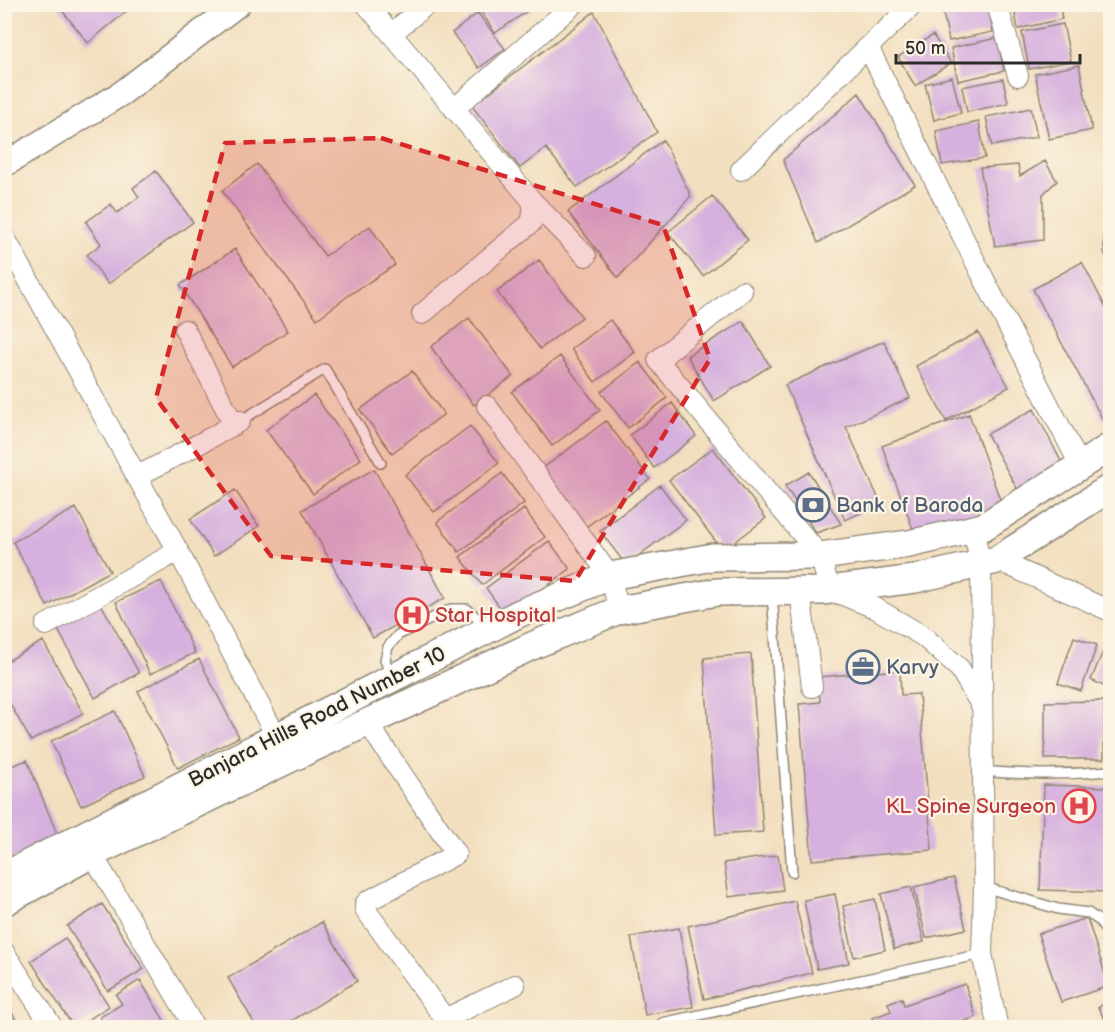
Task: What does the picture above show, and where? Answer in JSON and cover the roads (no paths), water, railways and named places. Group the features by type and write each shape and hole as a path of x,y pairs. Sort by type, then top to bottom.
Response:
{"main road":[{"name":"Banjara Hills Road Number 10","path":"4,876 520,613 609,576 713,557 820,556 909,544 973,530 983,527 1110,447"},
{"name":"Banjara Hills Road Number 10","path":"4,902 92,854 368,722 534,645 619,610 717,592 830,590 915,579 989,562 1110,488"}],"street":[{"path":"4,165 122,93 238,4"},
{"path":"366,4 533,202 586,256"},
{"path":"391,34 427,4"},
{"path":"454,109 574,4"},
{"path":"741,170 914,4"},
{"path":"997,4 1018,76"},
{"path":"868,47 1080,465"},
{"path":"422,314 531,223 533,202"},
{"path":"4,236 178,550 277,738"},
{"path":"742,291 658,360 820,556 830,590 875,608 923,636 960,669 981,707"},
{"path":"136,477 237,423 185,330"},
{"path":"487,406 609,576 619,610"},
{"path":"973,530 989,562 981,707 984,888 982,954 999,1028"},
{"path":"46,625 178,550"},
{"path":"989,562 1110,611"},
{"path":"800,591 812,687"},
{"path":"368,722 456,854 368,901 364,904 365,909 445,1019 515,985"},
{"path":"92,854 195,1028"},
{"path":"4,952 53,1028"}],"lane":[{"path":"1110,181 1110,253"},
{"path":"237,423 326,369 381,463"},
{"path":"772,591 792,872"},
{"path":"393,678 385,660 388,647 398,634 451,609 467,609 488,630"},
{"path":"982,771 1024,775 1110,771"},
{"path":"984,888 1058,909 1088,913 1100,921 1110,937"},
{"path":"662,1023 982,954"}],"place":[{"name":"Bank of Baroda","path":"813,505"},
{"name":"Star Hospital","path":"412,615"},
{"name":"Karvy","path":"863,667"},
{"name":"KL Spine Surgeon","path":"1079,806"}]}
